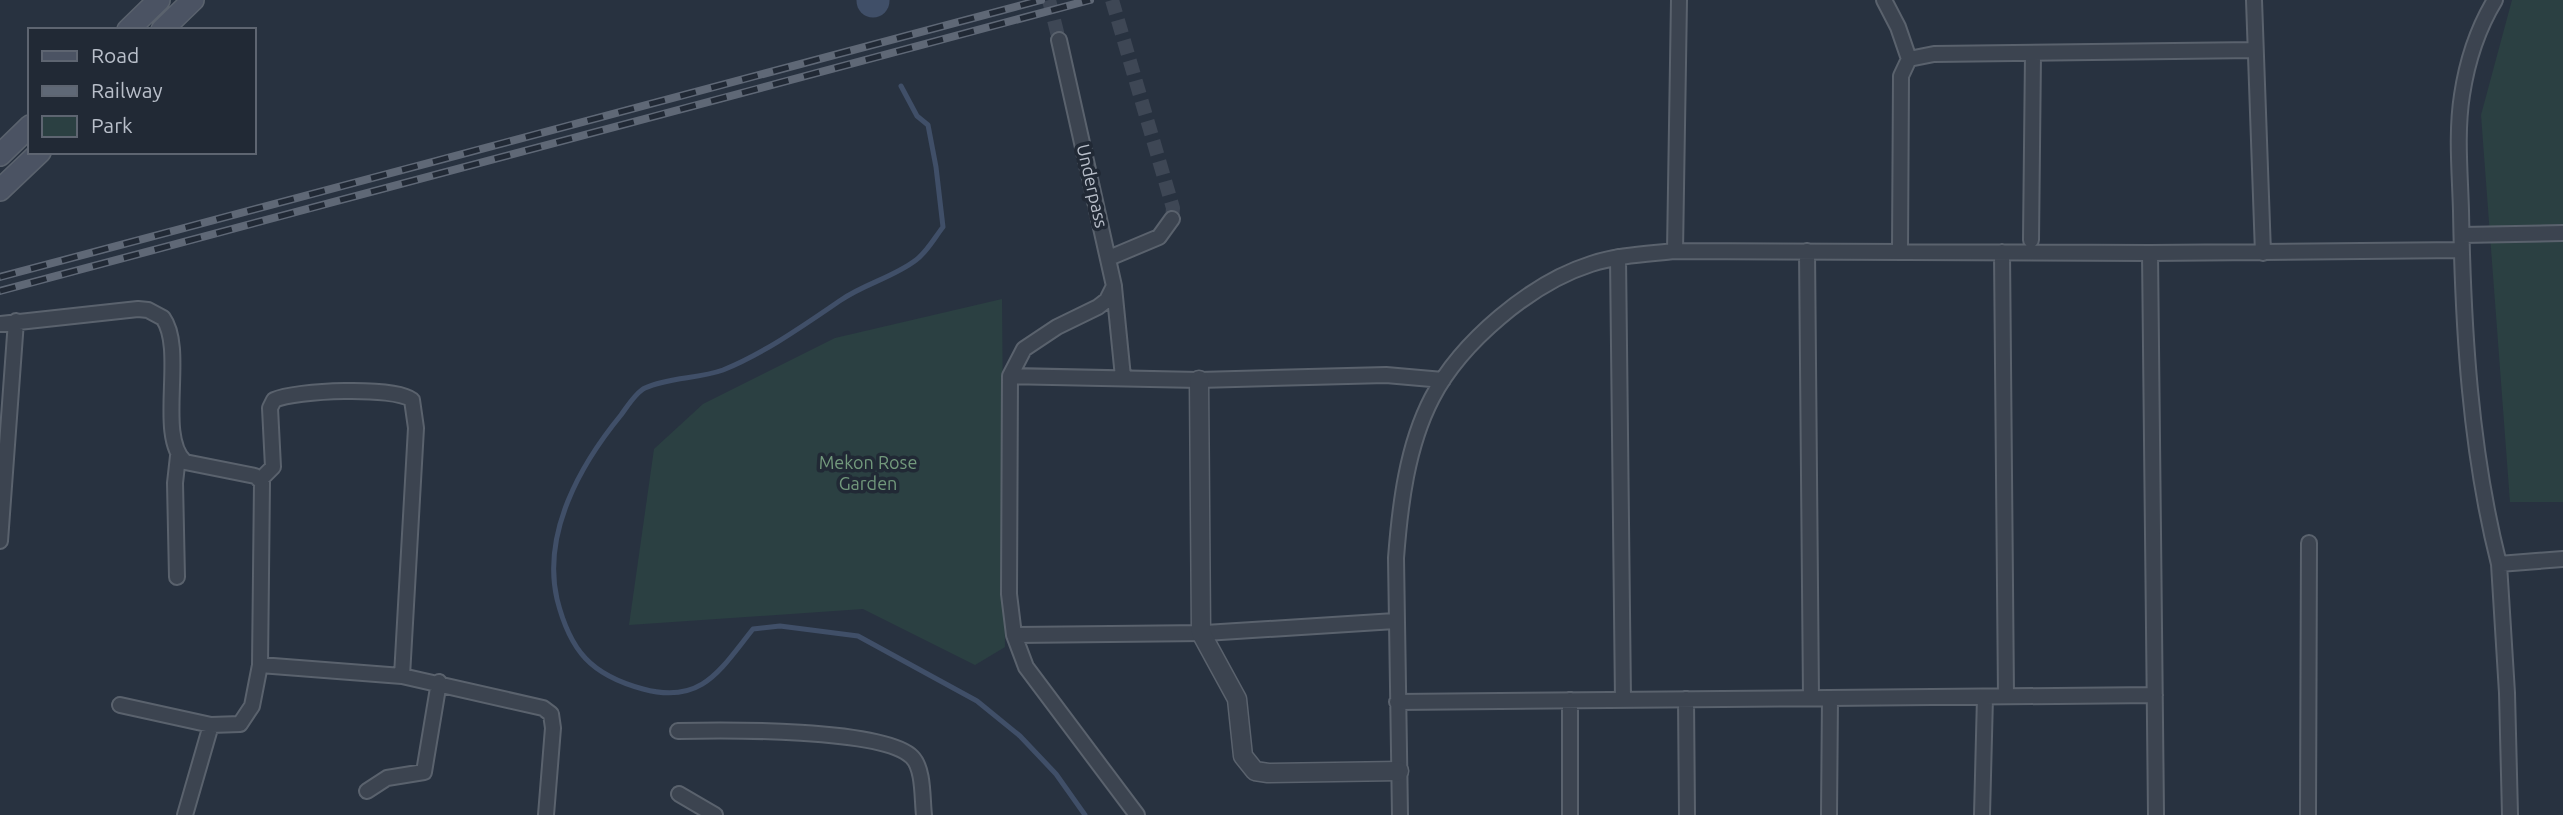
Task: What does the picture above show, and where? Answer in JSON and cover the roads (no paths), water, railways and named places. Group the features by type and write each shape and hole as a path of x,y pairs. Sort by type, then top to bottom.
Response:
{"main road":[{"path":"130,28 159,0"},
{"path":"164,28 193,0"},
{"path":"0,155 28,128"},
{"path":"0,190 38,154"}],"street":[{"path":"1675,251 1679,0"},
{"path":"1884,0 1898,27 1909,59 1901,76 1900,250"},
{"path":"2253,0 2263,253"},
{"path":"2495,0 2469,61 2462,96 2462,250 2480,482 2499,564 2510,815"},
{"name":"Underpass","path":"1059,40 1109,258 1123,377"},
{"path":"1909,59 1934,54 2255,50"},
{"path":"2031,240 2033,54"},
{"path":"1109,258 1158,237 1172,219"},
{"path":"2462,235 2563,233"},
{"path":"1400,815 1395,621 1399,517 1419,432 1443,380 1507,312 1566,273 1618,257 1675,251 2263,253 2462,250"},
{"path":"1807,251 1811,698"},
{"path":"2001,252 2006,696"},
{"path":"2150,253 2156,815"},
{"path":"1618,257 1623,700"},
{"path":"1114,286 1107,300 1098,307 1058,327 1024,349 1010,376 1009,594 1014,635 1026,667 1138,815"},
{"path":"0,324 138,309 163,318 170,340 174,439 178,456 175,483 177,577"},
{"path":"0,541 16,321"},
{"path":"1010,376 1199,380 1386,375 1443,380"},
{"path":"1199,380 1201,633 1237,699 1243,756 1255,771 1399,771"},
{"path":"261,479 273,467 270,408 274,400 293,394 326,392 391,393 412,400 416,428 401,676"},
{"path":"178,456 185,462 202,467 261,479"},
{"path":"120,705 211,725 243,723 252,706 260,665 261,479"},
{"path":"2308,815 2309,543"},
{"path":"2499,564 2563,559"},
{"path":"1014,635 1201,633 1395,621"},
{"path":"260,665 401,676 439,682 548,710 553,728 546,815"},
{"path":"367,791 387,778 424,772 439,682"},
{"path":"1397,702 2155,695"},
{"path":"1982,815 1985,697"},
{"path":"1829,815 1830,698"},
{"path":"1686,699 1687,815"},
{"path":"1570,700 1570,815"},
{"path":"185,815 211,725"},
{"path":"678,731 839,736 905,752 917,764 924,815"},
{"path":"679,794 715,815"}],"waterway":[{"path":"901,86 917,116 928,125 943,227 916,260 850,294 754,355 723,370 664,382 638,393 592,456 568,501 555,549 557,599 576,647 596,668 625,683 663,693 695,688 708,680 753,629 780,626 858,636 977,701 1020,736 1056,774 1085,815"}],"tunnel":[{"path":"1049,0 1059,40"},
{"path":"1112,0 1173,208 1172,219"}],"railway":[{"path":"0,277 1041,0"},
{"path":"0,291 1090,0"}],"park label":[{"name":"Mekon Rose Garden","path":"868,473"}]}
